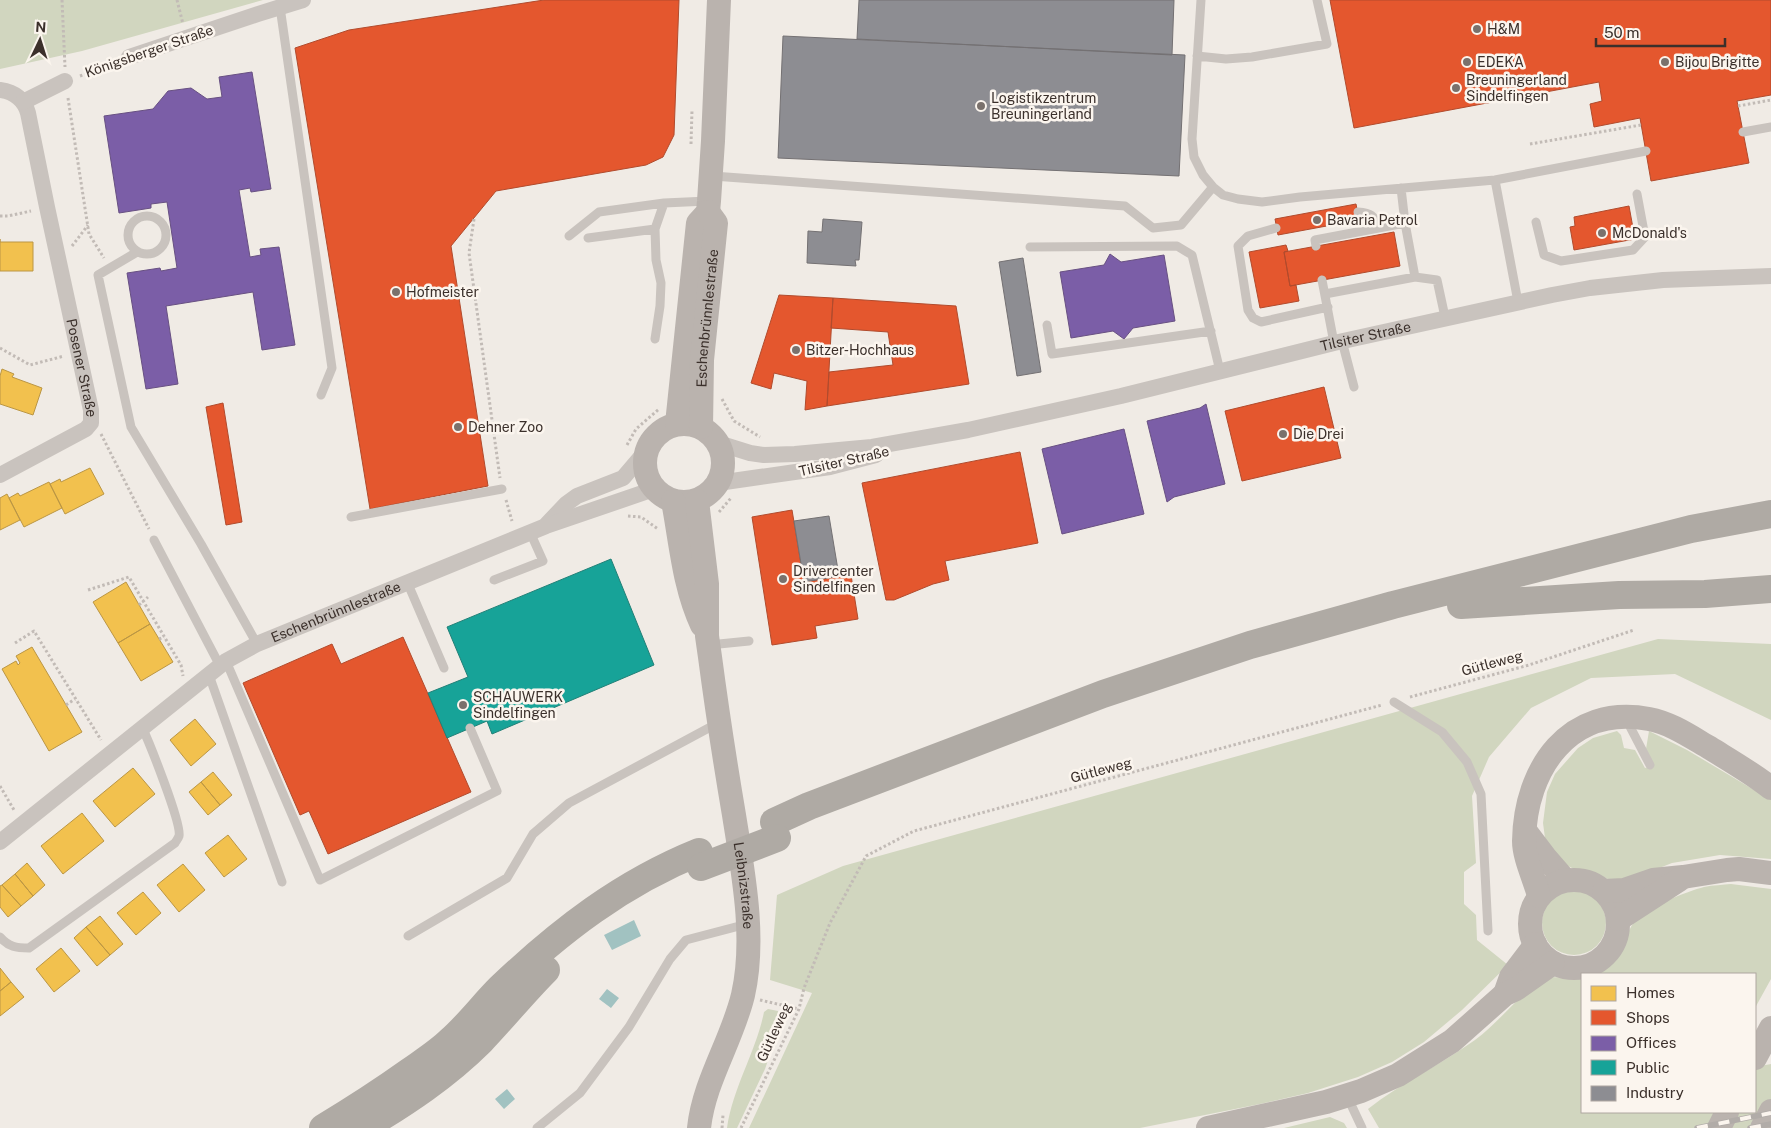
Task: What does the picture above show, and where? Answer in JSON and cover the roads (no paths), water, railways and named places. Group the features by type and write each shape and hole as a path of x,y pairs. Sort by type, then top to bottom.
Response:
{"highway":[{"path":"776,830 816,803 1103,694 1250,645 1393,605 1681,531 1771,514"},
{"path":"363,1128 413,1097 461,1060 486,1035 520,995 593,928 627,904 700,860 1096,712 1220,673 1461,605 1693,546 1771,532"},
{"path":"1461,605 1620,595 1705,594 1771,589"},
{"path":"324,1128 368,1101 452,1040 527,963 583,917 667,864 700,860"}],"street":[{"name":"Königsberger Straße","path":"128,57 303,0"},
{"name":"Eschenbrünnlestraße","path":"677,424 698,223 708,207 719,0"},
{"path":"0,90 13,93 23,102 65,81"},
{"name":"Posener Straße","path":"0,475 76,435 91,423 90,404 60,261 28,112 23,102"},
{"name":"Eschenbrünnlestraße","path":"700,427 702,360 716,223 708,207"},
{"name":"Tilsiter Straße","path":"718,483 830,467 968,430 1121,396 1444,317 1518,302 1590,288 1663,280 1771,276"},
{"path":"677,424 689,424 700,427 718,443 724,463 718,483 713,490 697,500 685,503 664,495 648,481 644,461 636,449 650,441 667,427 677,424"},
{"name":"Tilsiter Straße","path":"718,443 750,454 795,454 872,447 968,430"},
{"name":"Eschenbrünnlestraße","path":"546,526 566,504 577,496 623,478 636,449"},
{"name":"Eschenbrünnlestraße","path":"0,842 219,667 257,644 408,584 546,526 664,495"},
{"name":"Leibnizstraße","path":"664,495 694,606 708,641"},
{"name":"Leibnizstraße","path":"697,500 707,584 708,641 745,885 747,924 747,962 743,996 728,1043 705,1097 699,1128"},
{"path":"1539,896 1525,852 1524,841 1526,818 1533,790 1537,776 1553,751 1573,733 1587,726 1602,720 1625,716 1650,719 1668,725 1761,776 1771,788"},
{"path":"1526,832 1565,880"},
{"path":"1604,891 1624,890 1653,880 1726,870 1739,869 1771,873"},
{"path":"1619,919 1683,877"},
{"path":"1565,880 1580,880 1594,884 1604,891 1615,905 1619,919 1617,938 1607,955 1599,961 1582,968 1562,967 1541,954 1535,944 1530,926 1532,910 1539,896 1551,886 1565,880"},
{"path":"1505,994 1511,977 1535,944"},
{"path":"1208,1128 1302,1108 1346,1096 1398,1074 1428,1057 1470,1026 1505,994 1516,989 1553,963"},
{"path":"1756,1056 1771,1028"},
{"path":"1762,1128 1771,1111"},
{"path":"1719,1128 1726,1113"}],"lane":[{"path":"1201,0 1192,139 1194,157 1203,175 1223,195 1262,202 1495,180 1646,150"},
{"path":"1197,56 1226,59 1252,57 1327,44 1317,0"},
{"path":"280,7 332,368 322,394"},
{"path":"1743,132 1771,127"},
{"path":"710,176 1125,206 1153,228 1181,225 1213,187"},
{"path":"1495,180 1518,302"},
{"path":"1401,188 1415,277"},
{"path":"1536,222 1544,255 1561,261 1633,250 1645,237 1637,194"},
{"path":"570,236 599,212 664,203 708,207"},
{"path":"655,339 661,283 656,260 655,229 664,203"},
{"path":"1358,212 1368,213 1374,217 1378,228"},
{"path":"137,252 132,248 127,235 132,222 143,216 156,218 164,227 166,239 164,245 154,253 142,254 137,252 98,275 131,427 201,544 257,644"},
{"path":"1316,246 1315,240 1405,223"},
{"path":"1276,228 1248,236 1238,246 1248,310 1253,318 1261,322 1328,307"},
{"path":"588,238 655,229"},
{"path":"1030,246 1177,246 1192,255 1220,371"},
{"path":"1325,294 1415,277 1437,280 1444,317"},
{"path":"1322,280 1338,342 1354,387"},
{"path":"1047,325 1052,354 1211,331"},
{"path":"351,517 502,489"},
{"path":"494,580 543,561 530,532"},
{"path":"154,540 219,667 320,880 497,791 470,728"},
{"path":"408,584 444,668"},
{"path":"708,641 749,641"},
{"path":"219,667 282,882"},
{"path":"1394,702 1442,732 1467,762 1481,794 1488,931"},
{"path":"1625,716 1650,765"},
{"path":"408,936 507,878 533,834 569,803 719,723"},
{"path":"0,937 8,945 17,948 29,948 175,843 179,836 176,819 152,747 142,727"},
{"path":"537,1128 580,1093 629,1027 670,959 686,940 747,924"},
{"path":"1346,1096 1362,1128"}],"water":[{"path":"634,920 641,936 612,950 604,935"},
{"path":"607,989 619,998 611,1008 599,999"},
{"path":"507,1089 515,1099 504,1109 495,1099"}],"railway":[{"path":"1697,1128 1771,1113"},
{"path":"1750,1128 1771,1124"}],"place":[{"name":"H&M","path":"1477,29"},
{"name":"EDEKA","path":"1467,62"},
{"name":"Bijou Brigitte","path":"1665,62"},
{"name":"Breuningerland Sindelfingen","path":"1456,88"},
{"name":"Logistikzentrum Breuningerland","path":"981,106"},
{"name":"Bavaria Petrol","path":"1317,220"},
{"name":"McDonald's","path":"1602,233"},
{"name":"Hofmeister","path":"396,292"},
{"name":"Bitzer-Hochhaus","path":"796,350"},
{"name":"Dehner Zoo","path":"458,427"},
{"name":"Die Drei","path":"1283,434"},
{"name":"Drivercenter Sindelfingen","path":"783,579"},
{"name":"SCHAUWERK Sindelfingen","path":"463,705"}]}
